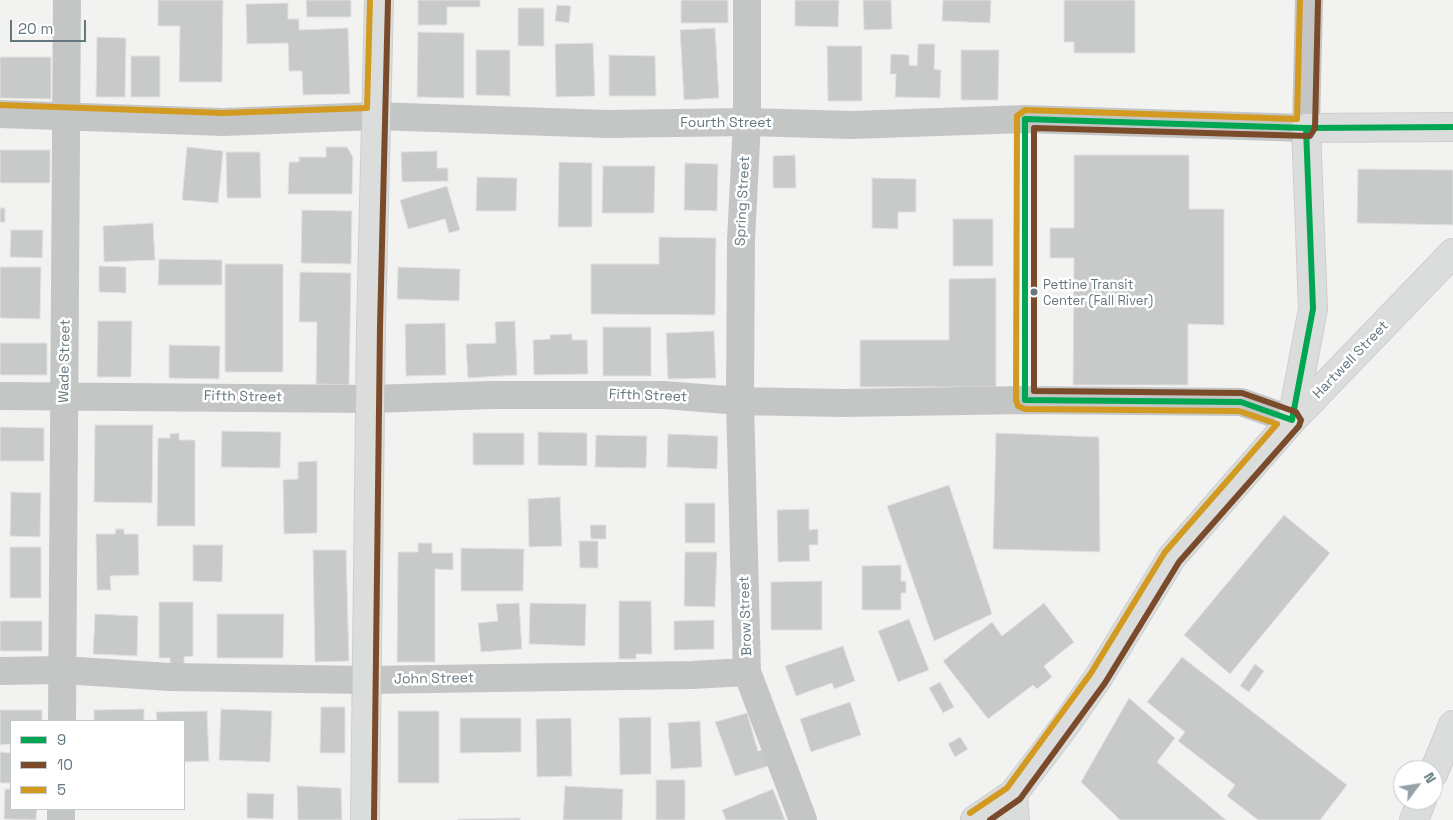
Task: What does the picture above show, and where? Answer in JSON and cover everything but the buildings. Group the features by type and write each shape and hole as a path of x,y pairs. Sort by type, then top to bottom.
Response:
{"main road":[{"path":"365,820 379,0"},
{"name":"Fourth Street","path":"1306,128 1453,127"},
{"path":"1292,420 1313,309 1306,128"},
{"name":"Hartwell Street","path":"975,820 1014,807 1064,727 1098,678 1172,556 1292,420 1453,253"},
{"path":"1439,760 1453,725"}],"street":[{"name":"Wade Street","path":"62,720 68,115 67,0"},
{"name":"Spring Street","path":"740,402 741,240 746,122 747,0"},
{"path":"1306,128 1309,0"},
{"name":"Fourth Street","path":"0,114 223,122 376,116 607,124 746,122 852,125 1025,119 1306,128"},
{"name":"Fifth Street","path":"0,396 65,395 371,399 492,395 664,395 740,402 1241,402 1292,420"},
{"name":"Brow Street","path":"740,402 748,672 803,820"},
{"name":"John Street","path":"0,672 64,670 170,677 367,680 692,675 748,672"}],"transit line":[{"name":"5","path":"0,105 223,113 367,108 370,0"},
{"name":"10","path":"374,820 380,327 388,0"},
{"name":"5","path":"970,813 1007,788 1091,673 1165,552 1277,424 1239,411 1025,409 1018,406 1016,400 1017,116 1025,110 1297,119 1300,0"},
{"name":"10","path":"990,820 1020,799 1105,683 1179,562 1299,426 1301,420 1296,412 1242,393 1034,391 1034,128 1310,136 1315,128 1318,0"},
{"name":"9","path":"1025,119 1306,128 1453,127"},
{"name":"9","path":"1025,119 1025,400"},
{"name":"9","path":"1292,420 1313,309 1306,128"},
{"name":"9","path":"1025,400 1241,402 1292,420"}],"place":[{"name":"Pettine Transit Center (Fall River)","path":"1034,292"}]}
